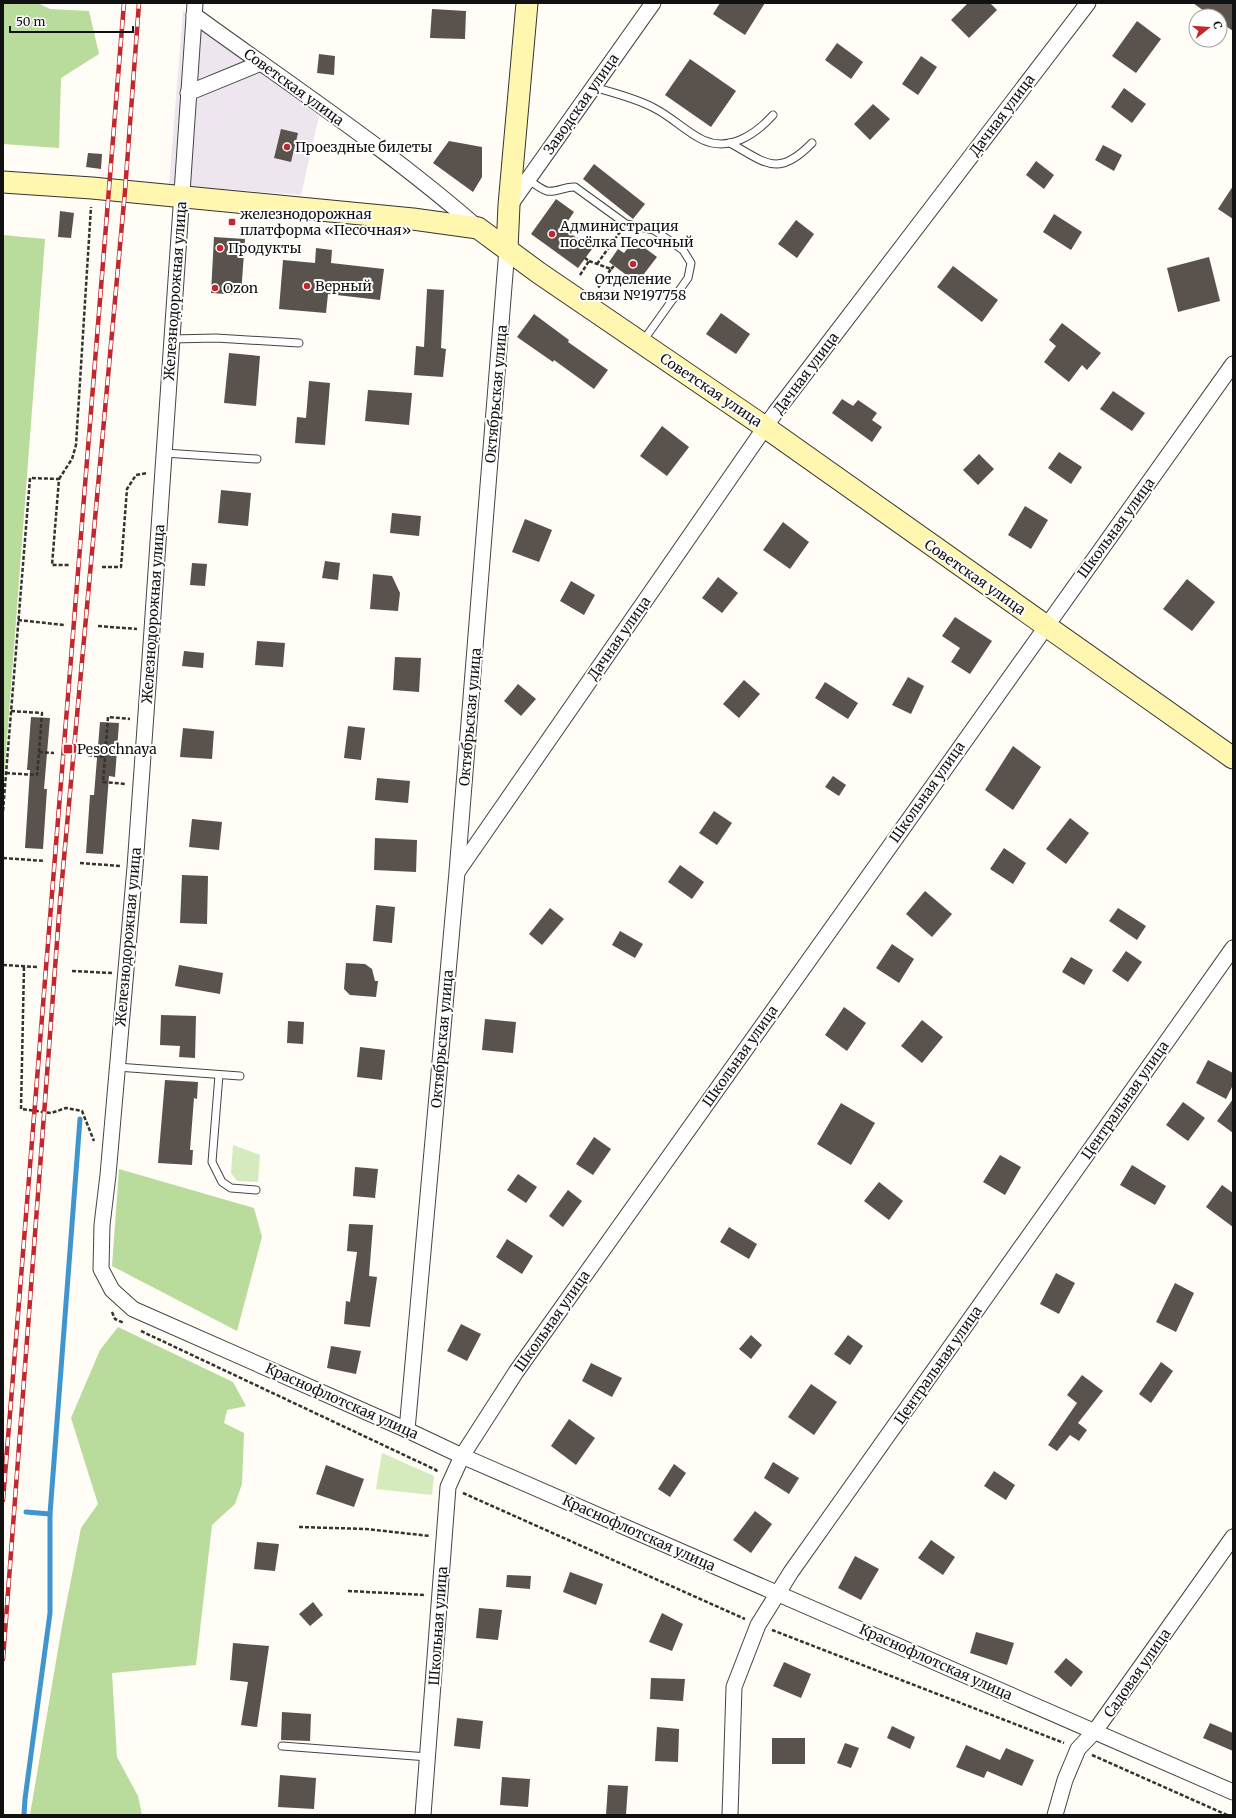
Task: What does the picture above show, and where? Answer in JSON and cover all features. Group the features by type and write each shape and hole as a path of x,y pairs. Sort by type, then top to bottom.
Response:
{"main road":[{"name":"Октябрьская улица","path":"508,250 509,205 527,3"},
{"path":"3,182 413,219 478,228"},
{"name":"Советская улица","path":"478,228 641,343 765,427 1045,627 1233,758"}],"street":[{"name":"Заводская улица","path":"509,205 653,3"},
{"name":"Дачная улица","path":"457,872 765,427 1088,3"},
{"name":"Советская улица","path":"194,9 261,63 447,201 478,228"},
{"name":"Железнодорожная улица","path":"102,1225 108,1175 135,867 194,9"},
{"path":"188,93 261,63"},
{"name":"Октябрьская улица","path":"407,1430 457,872 508,250"},
{"name":"Школьная улица","path":"423,1815 448,1486 462,1456 516,1372 1233,364"},
{"name":"Центральная улица","path":"730,1815 734,1687 758,1625 777,1593 1233,948"},
{"name":"Краснофлотская улица","path":"102,1225 101,1269 112,1290 133,1309 407,1430 462,1456 1233,1792"},
{"name":"Садовая улица","path":"1055,1815 1065,1780 1078,1749 1095,1732 1233,1537"}],"lane":[{"path":"593,87 626,96 655,108 703,140 716,144 730,143 745,138 760,129 774,115"},
{"path":"730,143 767,164 778,165 790,161 812,143"},
{"path":"528,179 545,191 555,191 569,186 575,187 626,224 654,230 683,250 691,263 688,278 641,343"},
{"path":"172,338 216,338 299,344"},
{"path":"164,452 257,459"},
{"path":"117,1067 240,1076"},
{"path":"219,1075 212,1162 222,1182 231,1188 256,1190"},
{"path":"282,1746 428,1757"}],"path":[{"path":"69,565 52,565 59,479 72,459 76,446 91,207"},
{"path":"597,264 626,224"},
{"path":"585,258 589,261 611,269"},
{"path":"580,275 589,261"},
{"path":"598,288 614,266"},
{"path":"102,567 121,567 127,489 130,484 136,475 163,469"},
{"path":"3,812 30,478 59,479"},
{"path":"18,620 64,625"},
{"path":"98,626 152,630"},
{"path":"6,773 38,775 42,713 11,711"},
{"path":"140,785 103,782 108,717 145,720"},
{"path":"39,752 54,753"},
{"path":"88,755 105,757"},
{"path":"3,858 45,861"},
{"path":"80,863 135,867"},
{"path":"3,965 37,967"},
{"path":"24,967 21,1109 51,1113 66,1108 82,1110 97,1147"},
{"path":"72,971 125,974"},
{"path":"112,1290 110,1307 115,1319 130,1326"},
{"path":"137,1329 436,1470 448,1486 758,1625 1078,1749 1227,1815"},
{"path":"299,1527 366,1529 444,1538"},
{"path":"348,1591 440,1596"}],"shaded area":[{"path":"183,10 319,116 301,195 169,185"}],"green space":[{"path":"3,3 38,3 50,9 89,11 99,54 61,78 59,148 3,144"},
{"path":"3,235 45,239 3,792"},
{"path":"233,1145 260,1155 258,1182 237,1181 231,1173"},
{"path":"119,1169 254,1208 262,1237 237,1331 112,1266"},
{"path":"118,1327 233,1382 246,1406 227,1410 224,1423 244,1433 242,1484 235,1504 212,1525 196,1665 112,1673 117,1757 138,1796 142,1815 30,1815 62,1626 81,1528 98,1504 71,1418 100,1350"},
{"path":"382,1453 434,1476 432,1495 376,1489"}],"building":[{"path":"720,3 765,3 745,35 713,14"},
{"path":"968,3 990,3 997,10 969,38 951,20"},
{"path":"1193,3 1233,3 1233,31 1228,28 1228,8 1200,8"},
{"path":"432,9 466,11 465,39 430,38"},
{"path":"1137,21 1161,39 1136,73 1112,56"},
{"path":"837,43 863,62 851,79 825,60"},
{"path":"319,54 335,56 334,75 317,73"},
{"path":"921,56 937,67 918,95 902,84"},
{"path":"690,59 736,91 711,127 665,95"},
{"path":"1124,88 1146,104 1132,123 1111,107"},
{"path":"873,104 890,119 870,140 854,124"},
{"path":"281,129 298,133 291,162 274,158"},
{"path":"449,141 482,147 482,177 473,192 433,163"},
{"path":"1103,145 1122,155 1114,171 1095,160"},
{"path":"88,153 102,154 101,169 86,167"},
{"path":"1036,161 1054,175 1044,189 1026,175"},
{"path":"594,164 645,204 633,219 583,179"},
{"path":"1233,186 1233,219 1218,209"},
{"name":"Администрация посёлка Песочный","path":"556,199 574,212 563,228 592,249 578,268 531,234"},
{"path":"60,211 74,213 71,238 58,237"},
{"path":"1054,214 1082,232 1071,250 1043,232"},
{"path":"796,220 814,234 797,258 778,244"},
{"path":"214,237 245,239 241,295 211,293"},
{"path":"634,240 657,257 637,283 609,262 618,249 624,253"},
{"path":"316,248 332,250 331,263 384,269 380,300 328,294 326,313 279,309 283,260 315,263"},
{"path":"1209,257 1220,301 1178,312 1167,268"},
{"path":"953,266 998,300 982,322 937,287"},
{"path":"427,289 444,290 441,348 446,349 443,377 414,375 416,346 424,347"},
{"path":"721,313 750,334 736,354 706,334"},
{"path":"534,314 569,340 568,342 608,370 594,389 554,360 553,362 517,337"},
{"path":"1062,323 1101,353 1087,370 1082,365 1069,382 1044,362 1056,346 1049,340"},
{"path":"229,353 260,356 256,406 224,403"},
{"path":"309,381 330,383 325,445 295,443 297,417 306,418"},
{"path":"368,390 412,393 409,425 365,421"},
{"path":"1113,391 1145,413 1132,431 1100,409"},
{"path":"842,399 853,406 858,400 877,413 872,420 882,427 872,442 832,413"},
{"path":"662,426 689,447 667,476 640,456"},
{"path":"1059,452 1082,467 1071,484 1048,468"},
{"path":"979,454 994,469 978,485 963,470"},
{"path":"221,490 251,493 248,526 218,523"},
{"path":"1025,506 1048,520 1031,549 1008,535"},
{"path":"392,513 421,516 419,536 390,533"},
{"path":"525,519 552,530 539,562 512,552"},
{"path":"783,522 809,542 790,569 763,550"},
{"path":"325,561 340,563 338,580 322,578"},
{"path":"192,563 207,564 205,586 190,585"},
{"path":"373,574 392,576 400,593 398,611 370,609"},
{"path":"718,577 738,593 722,613 702,598"},
{"path":"1187,579 1215,602 1192,631 1163,609"},
{"path":"571,581 595,595 584,615 560,601"},
{"path":"955,617 992,641 970,674 951,662 960,648 942,636"},
{"path":"257,641 285,643 283,667 255,665"},
{"path":"184,651 204,653 203,668 182,666"},
{"path":"395,657 421,658 419,692 393,690"},
{"path":"908,677 924,686 911,714 892,705"},
{"path":"744,680 760,694 739,718 723,704"},
{"path":"825,682 858,703 848,719 815,698"},
{"path":"518,684 536,699 521,716 504,701"},
{"path":"31,717 50,718 44,789 47,789 43,849 25,848 30,770 27,770"},
{"path":"100,722 119,723 115,777 109,776 103,854 86,853 90,795 94,795"},
{"path":"348,726 365,728 361,760 344,758"},
{"path":"183,728 214,731 212,759 180,757"},
{"path":"1013,746 1041,767 1013,810 985,790"},
{"path":"833,776 846,785 839,796 825,787"},
{"path":"377,778 410,781 408,803 375,800"},
{"path":"714,811 732,823 717,845 699,833"},
{"path":"1070,818 1089,833 1066,864 1046,849"},
{"path":"192,819 222,822 219,850 189,847"},
{"path":"375,838 417,840 416,872 374,870"},
{"path":"1004,848 1026,863 1013,884 990,869"},
{"path":"680,865 704,882 692,899 668,882"},
{"path":"182,875 208,876 207,924 180,923"},
{"path":"925,891 952,914 932,937 906,914"},
{"path":"376,905 395,907 392,943 373,941"},
{"path":"550,908 564,919 542,945 529,934"},
{"path":"1118,908 1146,926 1137,940 1109,921"},
{"path":"620,931 643,944 635,958 612,945"},
{"path":"892,944 914,959 899,983 876,968"},
{"path":"1126,951 1142,962 1128,982 1112,971"},
{"path":"1071,957 1093,970 1084,985 1062,972"},
{"path":"346,963 365,964 372,969 375,981 378,981 376,997 350,995 344,989"},
{"path":"179,965 223,973 220,994 175,986"},
{"path":"844,1007 866,1023 847,1051 825,1035"},
{"path":"161,1015 196,1016 195,1058 179,1057 180,1046 160,1045"},
{"path":"485,1019 516,1022 513,1053 482,1050"},
{"path":"922,1020 943,1037 922,1063 901,1046"},
{"path":"288,1021 304,1022 303,1044 287,1043"},
{"path":"360,1047 385,1050 382,1080 357,1077"},
{"path":"1208,1060 1233,1073 1233,1085 1226,1099 1196,1083"},
{"path":"165,1080 198,1082 197,1099 194,1098 190,1150 193,1150 192,1165 158,1163"},
{"path":"1233,1099 1233,1133 1217,1121"},
{"path":"1183,1102 1205,1118 1188,1141 1166,1125"},
{"path":"841,1103 875,1123 851,1165 817,1144"},
{"path":"594,1137 611,1149 593,1175 576,1164"},
{"path":"1000,1155 1021,1167 1005,1195 983,1182"},
{"path":"1132,1165 1166,1186 1155,1205 1120,1185"},
{"path":"355,1167 378,1169 375,1198 353,1196"},
{"path":"518,1174 537,1187 526,1203 507,1190"},
{"path":"879,1182 903,1201 889,1220 864,1201"},
{"path":"1222,1185 1233,1193 1233,1227 1206,1207"},
{"path":"568,1190 582,1201 563,1227 549,1216"},
{"path":"349,1224 373,1225 369,1276 377,1277 370,1327 344,1324 346,1301 350,1302 357,1252 347,1251"},
{"path":"729,1227 757,1244 749,1259 720,1242"},
{"path":"507,1239 533,1256 522,1274 496,1257"},
{"path":"1056,1273 1075,1283 1059,1314 1040,1304"},
{"path":"1175,1283 1194,1293 1176,1332 1156,1322"},
{"path":"461,1324 481,1334 467,1361 447,1351"},
{"path":"751,1335 762,1345 751,1359 739,1349"},
{"path":"848,1335 863,1346 850,1365 834,1354"},
{"path":"331,1346 361,1351 356,1374 327,1368"},
{"path":"1161,1362 1173,1371 1151,1403 1139,1394"},
{"path":"591,1363 622,1378 612,1397 582,1381"},
{"path":"1082,1375 1103,1391 1078,1423 1087,1430 1079,1441 1070,1435 1057,1451 1048,1445 1077,1403 1067,1395"},
{"path":"811,1384 837,1402 814,1435 788,1417"},
{"path":"569,1419 595,1438 576,1465 551,1446"},
{"path":"773,1462 799,1478 789,1494 764,1478"},
{"path":"674,1464 686,1473 670,1497 658,1489"},
{"path":"326,1465 364,1479 354,1507 316,1494"},
{"path":"994,1471 1015,1485 1006,1500 984,1486"},
{"path":"755,1511 772,1524 751,1553 733,1540"},
{"path":"931,1540 955,1557 943,1575 918,1558"},
{"path":"257,1542 279,1544 275,1571 254,1569"},
{"path":"855,1556 879,1569 861,1600 838,1588"},
{"path":"570,1572 603,1584 596,1605 563,1592"},
{"path":"507,1575 531,1576 530,1589 506,1587"},
{"path":"313,1602 323,1615 310,1626 299,1614"},
{"path":"479,1608 502,1610 498,1640 476,1638"},
{"path":"662,1613 683,1624 672,1651 649,1642"},
{"path":"976,1632 1014,1643 1007,1665 970,1653"},
{"path":"233,1643 269,1646 257,1727 241,1725 248,1682 230,1680"},
{"path":"1066,1658 1083,1672 1071,1687 1054,1672"},
{"path":"784,1662 811,1674 801,1698 773,1686"},
{"path":"651,1678 685,1679 683,1701 650,1699"},
{"path":"282,1712 311,1714 310,1741 281,1740"},
{"path":"457,1718 483,1721 480,1749 454,1746"},
{"path":"1210,1723 1233,1733 1233,1751 1203,1738"},
{"path":"892,1726 915,1737 910,1749 887,1738"},
{"path":"657,1727 679,1729 678,1762 655,1761"},
{"path":"772,1738 805,1738 805,1764 772,1764"},
{"path":"845,1743 859,1748 851,1768 837,1763"},
{"path":"966,1745 1000,1760 1006,1748 1034,1760 1022,1786 987,1771 984,1778 956,1767"},
{"path":"280,1775 316,1778 314,1809 278,1807"},
{"path":"502,1777 530,1779 528,1807 500,1805"},
{"path":"608,1785 628,1786 626,1815 606,1815"}],"waterway":[{"path":"24,1815 50,1613 50,1514 80,1119"},
{"path":"26,1512 50,1514"}],"railway":[{"path":"3,1500 124,3"},
{"path":"3,1659 60,902 125,191 139,3"}],"place":[{"name":"Проездные билеты","path":"287,147"},
{"name":"железнодорожная платформа «Песочная»","path":"232,222"},
{"name":"Администрация посёлка Песочный","path":"552,234"},
{"name":"Продукты","path":"220,248"},
{"name":"Отделение связи №197758","path":"633,264"},
{"name":"Верный","path":"307,286"},
{"name":"Ozon","path":"215,288"},
{"name":"Pesochnaya","path":"68,749"}]}
